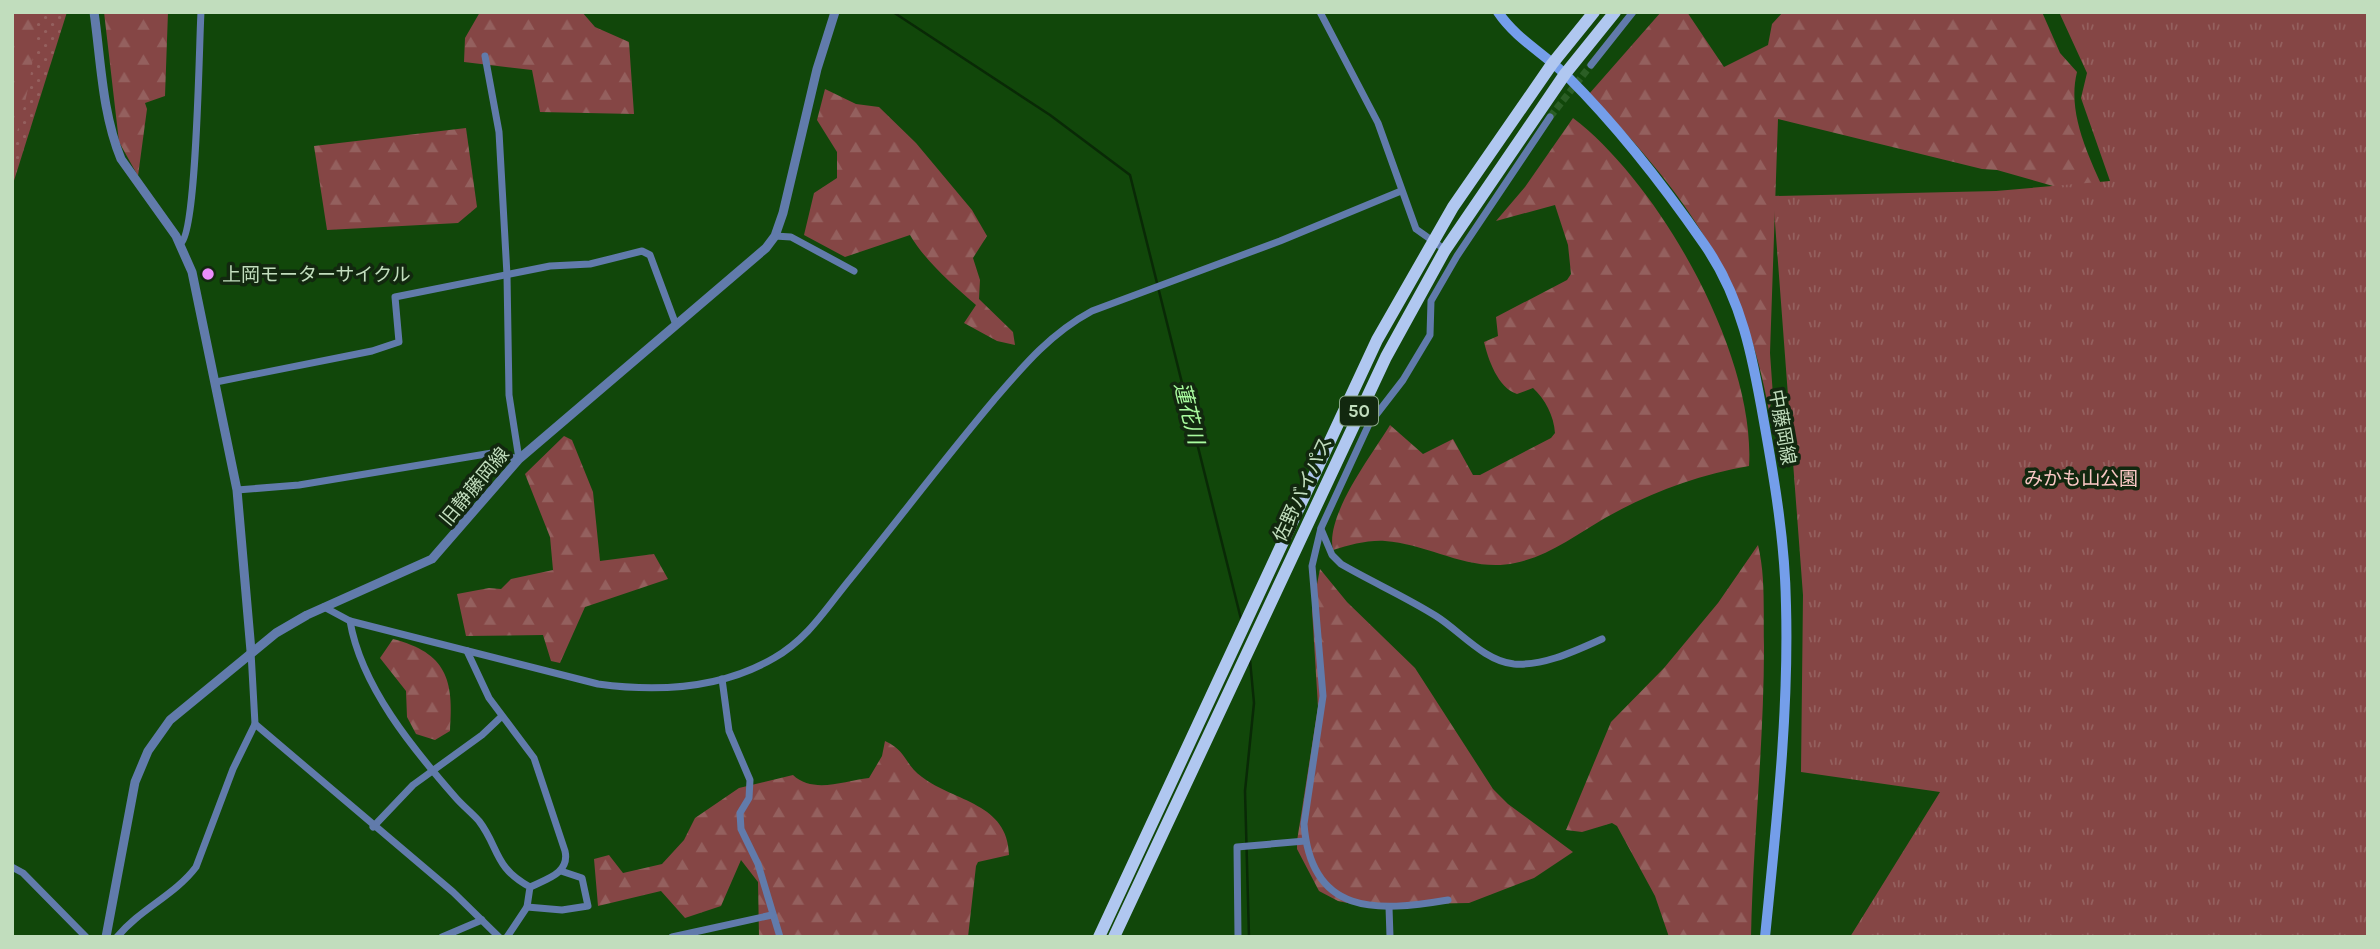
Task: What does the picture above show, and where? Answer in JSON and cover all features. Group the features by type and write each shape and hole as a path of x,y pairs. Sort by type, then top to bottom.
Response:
{"highway":[{"name":"佐野バイパス","path":"1099,937 1371,352 1431,240 1552,64 1594,12"},
{"name":"佐野バイパス","path":"1114,937 1357,416 1445,250 1565,74 1615,12"}],"main road":[{"name":"中藤岡線","path":"1498,12 1516,35 1565,74 1593,103 1706,246 1727,282 1744,324 1753,361 1780,522 1786,602 1786,688 1765,937"}],"street":[{"path":"94,12 107,113 115,144 121,159 181,243 199,299 237,490 255,724 233,769 196,867 187,879 153,903 117,937"},
{"path":"181,243 189,229 201,12"},
{"name":"旧静藤岡線","path":"106,937 129,807 140,765 170,720 276,633 324,607 432,559 519,459 766,248 775,236 817,69 835,12"},
{"path":"1320,12 1378,123 1416,229 1457,256"},
{"path":"1591,65 1633,12"},
{"path":"237,490 299,485 492,453 519,459 509,395 507,275 499,132 485,57"},
{"path":"1448,900 1389,907 1337,897 1324,881 1305,841 1304,824 1323,696 1312,566 1321,528 1369,424 1403,380 1430,335 1432,300 1457,256 1550,117"},
{"path":"324,607 350,621 566,677 628,688 690,685 722,679 775,658 819,621 958,442 1048,340 1092,311 1152,290 1401,191"},
{"path":"775,236 791,237 854,271"},
{"path":"216,382 372,351 399,342 395,297 550,266 590,264 642,251 650,255 676,325"},
{"path":"1321,528 1332,555 1341,564 1435,615 1486,653 1507,662 1540,661 1572,653 1602,639"},
{"path":"350,621 354,644 367,673 392,715 485,830 502,865 530,887"},
{"path":"467,651 478,679 501,717 526,746 542,777 565,851 565,866 561,871 530,887"},
{"path":"722,679 729,731 750,780 749,798 740,813 741,830 758,864 780,937"},
{"path":"373,827 413,785 482,735 501,717"},
{"path":"255,724 373,827 453,892 499,937"},
{"path":"1238,937 1239,847 1305,841"},
{"path":"12,867 23,873 86,937"},
{"path":"527,907 562,910 588,906 582,878 561,871"},
{"path":"506,937 527,907 530,887"},
{"path":"1389,907 1390,937"},
{"path":"672,937 772,915"},
{"path":"442,937 482,920"}],"green space":[{"path":"12,12 67,12 12,187"},
{"path":"12,12 34,12 34,47 22,115 12,149"},
{"path":"104,12 168,12 165,96 145,103 147,109 138,176 119,142"},
{"path":"480,12 582,12 595,27 629,42 634,114 540,112 532,70 464,62 465,38"},
{"path":"1661,12 1687,12 1724,67 1768,45 1772,24 1783,12 2042,12 2060,53 2077,72 2075,105 2082,139 2109,202 1997,170 1982,169 1778,119 1770,353 1773,396 1769,411 1744,318 1727,277 1706,238 1654,166 1589,94"},
{"name":"みかも山公園","path":"2059,12 2368,12 2368,937 1850,937 1940,792 1801,772 1803,595 1773,196 1996,191 2110,181 2081,98 2087,73"},
{"path":"825,89 856,104 879,107 916,143 972,210 987,236 973,258 980,280 979,299 1013,332 1015,345 997,341 964,323 976,305 932,264 910,235 845,257 804,235 814,193 837,178 837,152 817,120"},
{"path":"1573,118 1606,147 1638,185 1669,228 1696,275 1719,325 1737,374 1747,422 1749,466 1711,474 1657,492 1605,518 1551,550 1515,563 1482,564 1385,541 1365,542 1333,550 1332,536 1343,503 1390,425 1423,454 1453,439 1473,475 1480,475 1551,438 1555,433 1551,414 1533,388 1517,394 1504,386 1491,364 1484,342 1498,336 1496,317 1567,280 1571,274 1568,245 1555,205 1496,221 1525,187"},
{"path":"466,128 477,207 458,223 327,230 314,146"},
{"path":"564,436 572,440 593,492 600,561 654,554 668,579 585,607 560,663 551,661 543,635 466,636 457,594 489,588 501,589 511,579 553,570 550,537 525,474"},
{"path":"1758,545 1763,583 1764,683 1751,937 1669,937 1655,896 1617,826 1612,823 1582,832 1566,830 1611,722 1664,668 1718,603"},
{"path":"1320,569 1347,602 1415,668 1493,789 1508,804 1573,852 1534,878 1469,903 1357,905 1338,901 1319,891 1297,849 1297,841 1318,707 1312,610"},
{"path":"393,639 425,652 436,661 448,683 450,731 435,740 416,734 407,717 406,691 380,658"},
{"path":"885,741 898,749 922,777 990,814 1000,824 1006,838 1009,855 978,862 976,866 968,937 759,937 758,882 741,860 721,906 685,918 661,891 598,906 594,859 609,855 623,873 662,864 684,840 695,818 739,788 793,775 801,781 819,785 869,778 882,756"}],"waterway":[{"name":"蓮花川","path":"893,12 1050,115 1130,175 1241,619"},
{"name":"蓮花川","path":"1249,937 1245,791 1254,703 1250,660"}],"tunnel":[{"path":"1550,117 1591,65"}],"place":[{"name":"上岡モーターサイクル","path":"208,274"}]}
